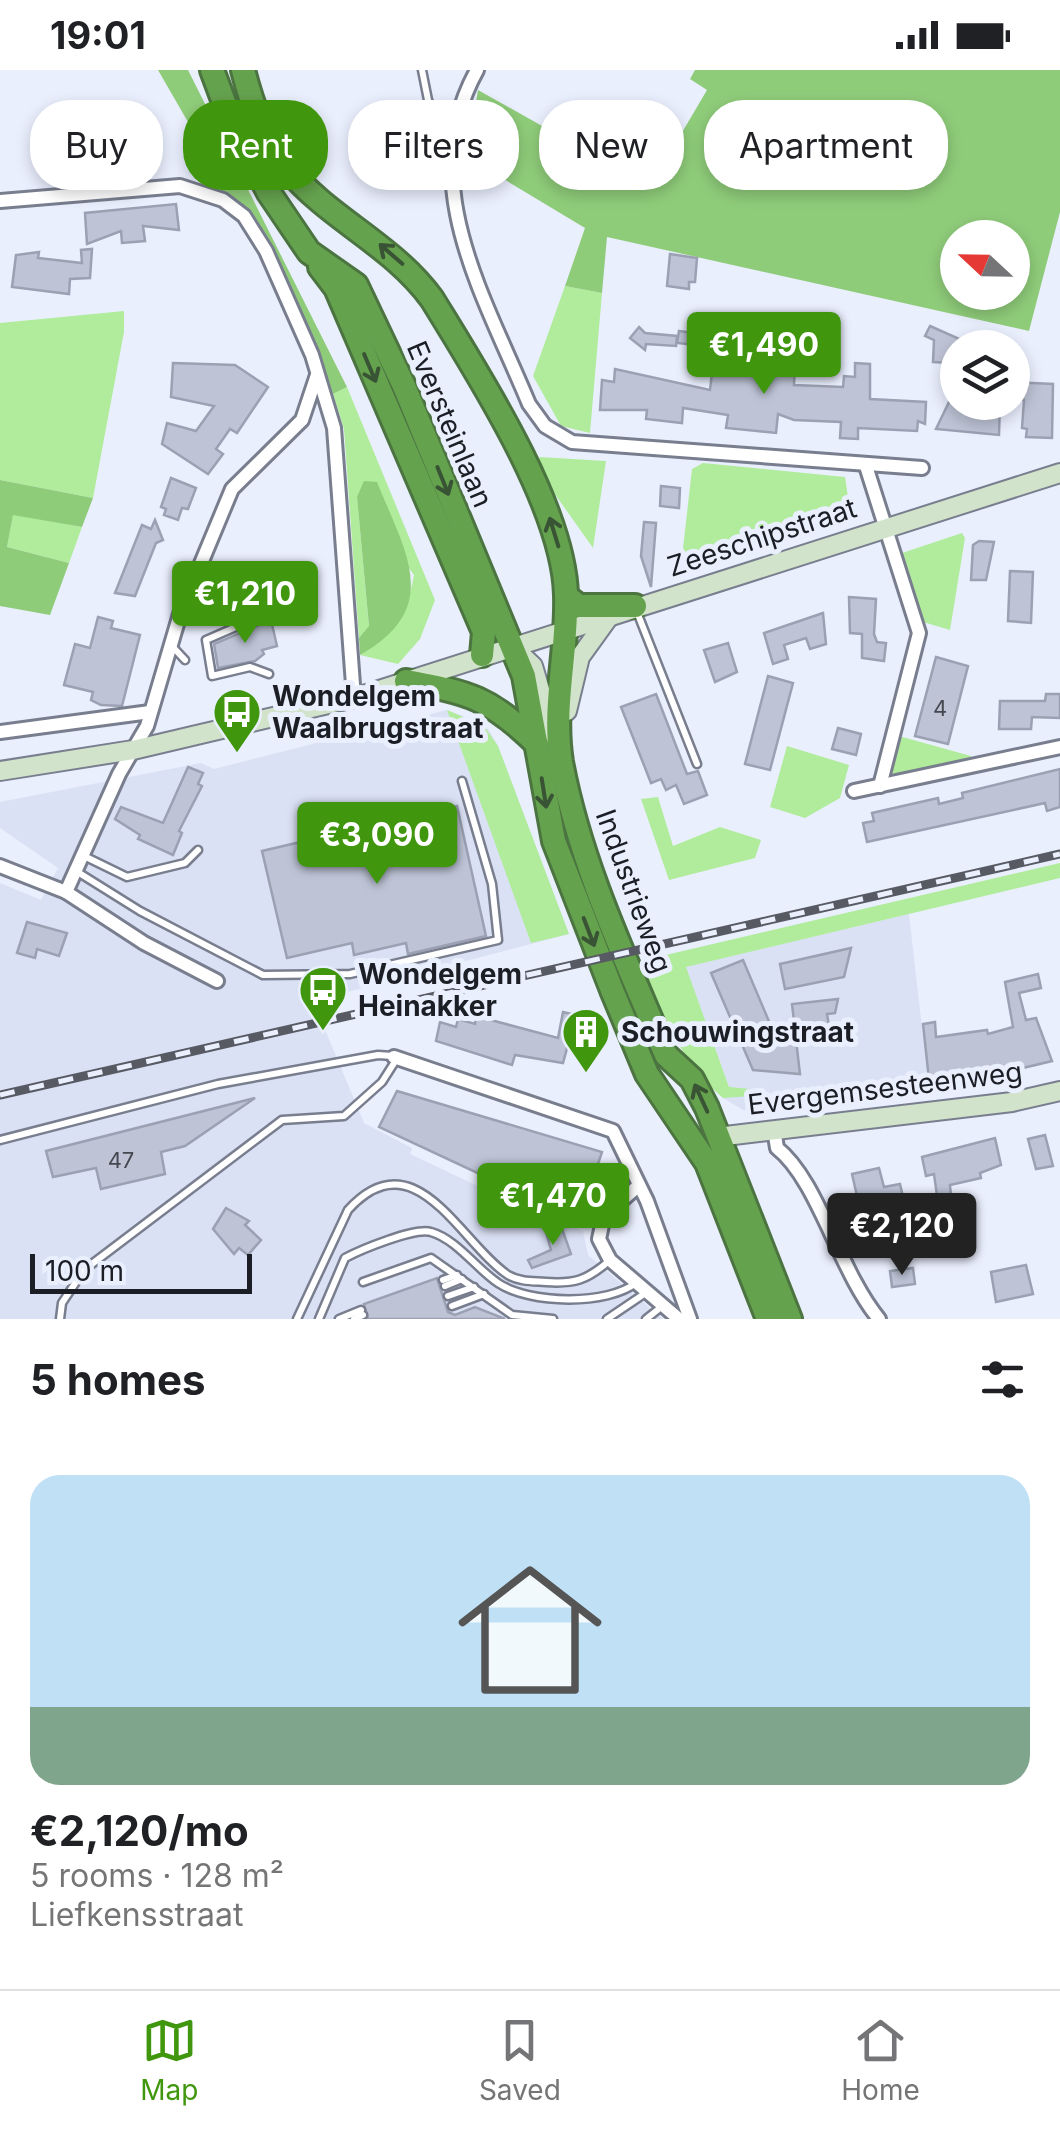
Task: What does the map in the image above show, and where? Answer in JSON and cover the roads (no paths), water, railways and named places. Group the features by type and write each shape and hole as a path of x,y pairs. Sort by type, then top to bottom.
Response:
{"highway":[{"name":"Eversteinlaan","path":"212,70 231,121 269,193 309,252 356,285 404,386 524,676 554,841"},
{"name":"Industrieweg","path":"244,70 255,111 289,170 416,276 452,330 553,525 567,597 557,724 571,808 606,910 666,1055 692,1078 790,1319"},
{"path":"309,252 336,288 461,578 484,632 482,655"},
{"path":"567,597 580,606 635,606"},
{"path":"406,681 482,699 504,711 537,744"},
{"name":"Industrieweg","path":"554,841 647,1074 707,1163 768,1319"}],"main road":[{"name":"Zeeschipstraat","path":"482,655 1060,473"},
{"path":"561,759 568,698 580,657 611,614"},
{"path":"511,646 533,666 561,759"},
{"path":"0,771 134,750 354,698 482,655"},
{"name":"Evergemsesteenweg","path":"716,1138 1012,1102 1060,1091"}],"street":[{"path":"465,100 477,70"},
{"path":"0,201 180,186 223,200 244,216 266,251 318,375 334,428 354,698"},
{"path":"452,190 454,217 529,404 546,426 572,442 922,468"},
{"path":"66,892 150,712 170,643 232,489 302,420 318,375"},
{"path":"866,466 919,633 880,786"},
{"path":"0,732 150,712"},
{"path":"854,791 1060,748"},
{"path":"0,866 66,892 144,943 217,981"},
{"path":"397,1058 613,1130 690,1319"},
{"path":"774,1129 777,1148 796,1163 852,1281 879,1319"},
{"path":"638,1186 612,1205 600,1226 599,1240 610,1260 679,1319"}],"lane":[{"path":"422,70 428,100"},
{"path":"269,674 250,667 212,676 206,640 284,606 308,612"},
{"path":"635,606 697,764"},
{"path":"170,643 184,660"},
{"path":"76,871 140,911 263,975 350,974 498,940 492,884 462,782"},
{"path":"84,856 127,877 185,863 198,850"},
{"path":"0,1140 218,1084 378,1054 397,1058 382,1082 344,1116 282,1120 84,1270 62,1303 60,1319"},
{"path":"297,1319 348,1210 359,1197 389,1185 421,1192 435,1200 500,1268 520,1280 580,1282 610,1260"},
{"path":"319,1319 344,1258 420,1230 438,1234 496,1282 520,1293 592,1300 644,1286"},
{"path":"363,1282 430,1258 474,1286 509,1317 553,1319"},
{"path":"444,1283 460,1277"},
{"path":"448,1296 474,1286"},
{"path":"607,1319 644,1286"},
{"path":"452,1306 484,1294"},
{"path":"646,1319 665,1304"},
{"path":"339,1319 362,1312 354,1319"}],"railway":[{"path":"0,1095 1060,854"}],"place":[{"name":"Wondelgem Waalbrugstraat","path":"237,754"},
{"name":"Wondelgem Heinakker","path":"323,1032"},
{"name":"Schouwingstraat","path":"586,1074"}]}
